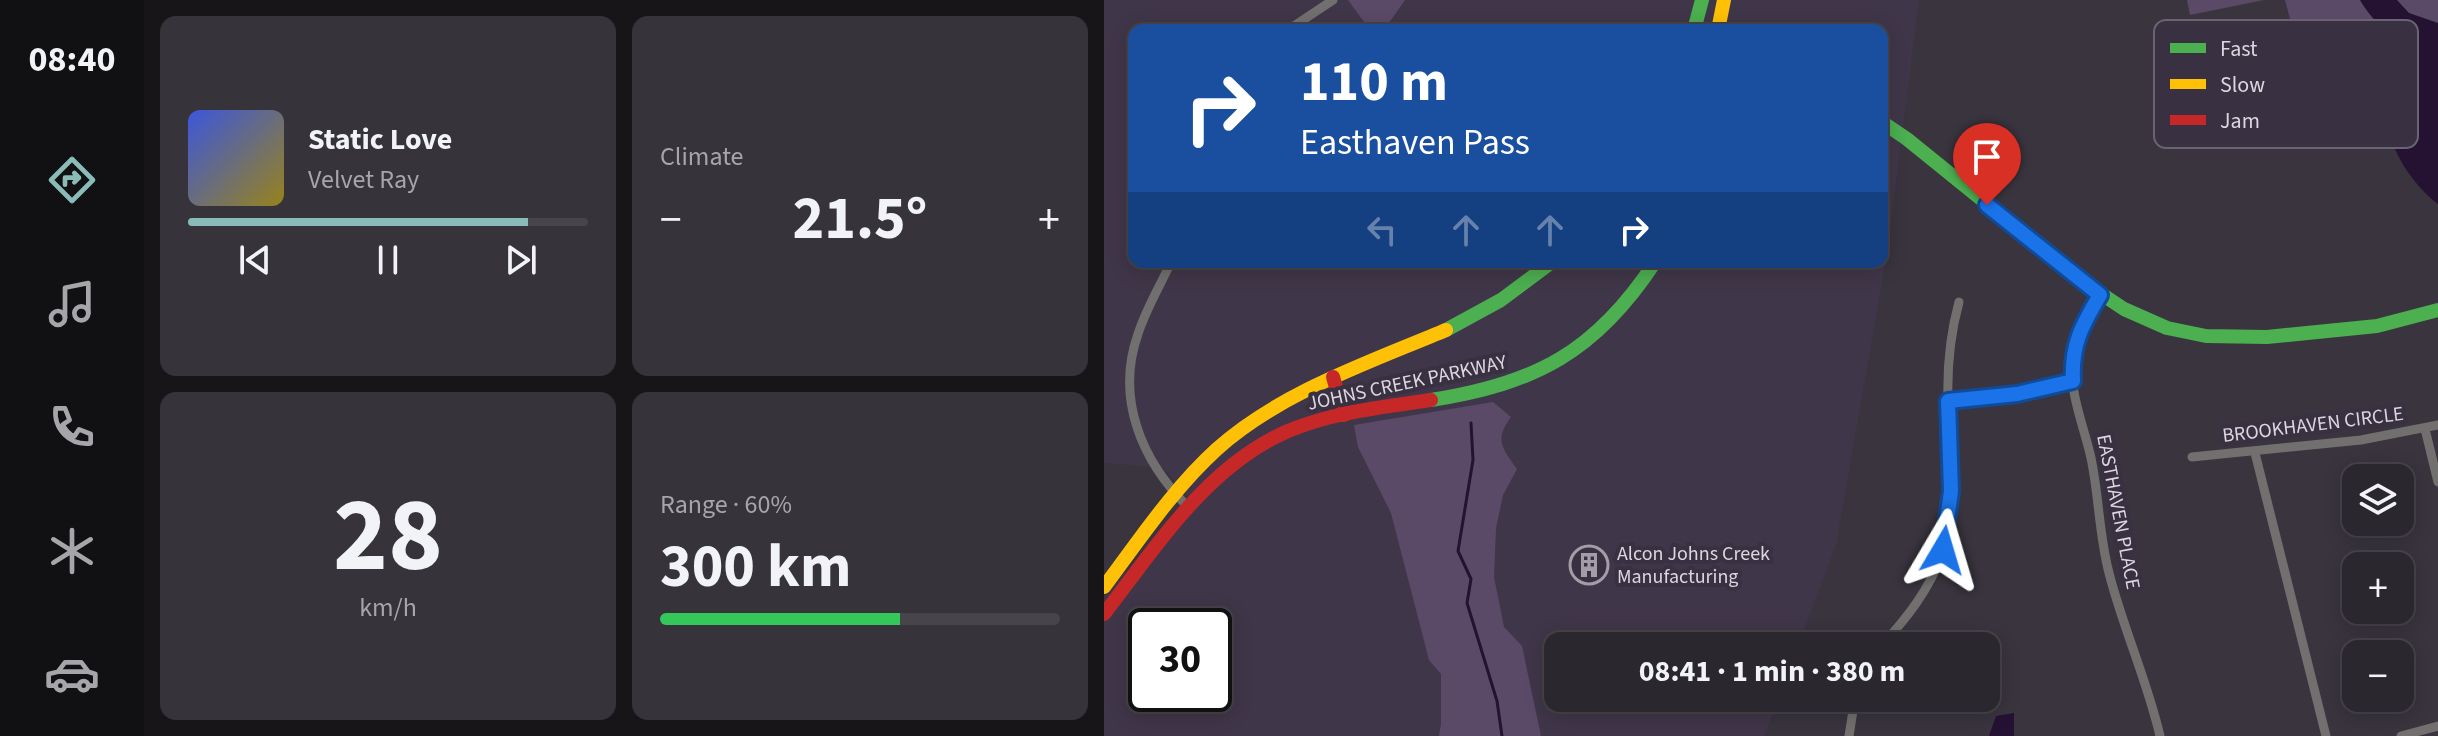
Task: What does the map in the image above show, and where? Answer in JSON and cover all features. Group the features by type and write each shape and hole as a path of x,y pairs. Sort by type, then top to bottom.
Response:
{"street":[{"path":"1297,24 1333,0"},
{"path":"1696,24 1702,0"},
{"path":"1719,24 1724,0"},
{"path":"1888,126 2077,279 2148,321 2192,334 2263,338 2362,329 2393,324 2438,310"},
{"path":"1168,268 1136,338 1129,377 1131,405 1138,435 1155,469 1188,507"},
{"name":"JOHNS CREEK PARKWAY","path":"1104,587 1174,493 1218,448 1239,432 1297,394 1457,325 1501,300 1544,268"},
{"name":"JOHNS CREEK PARKWAY","path":"1104,614 1188,507 1213,480 1254,449 1301,427 1344,415 1477,392 1520,380 1551,365 1609,321 1651,268"},
{"name":"EASTHAVEN PLACE","path":"2100,295 2079,329 2072,366 2073,381 2095,481 2100,533 2109,572 2121,616 2150,695 2160,736"},
{"path":"1893,632 1926,592 1943,550 1951,491 1948,401 1951,331 1959,302"},
{"path":"1333,377 1344,415"},
{"path":"1948,401 2017,394 2073,381"},
{"name":"BROOKHAVEN CIRCLE","path":"2192,457 2361,440 2438,425"},
{"path":"2425,429 2438,482"},
{"path":"2255,453 2326,736"},
{"path":"1849,736 1853,712"},
{"path":"2401,736 2438,726"}],"shaded area":[{"path":"1104,0 1919,0 1888,246 1888,24 1128,24 1128,268 1885,268 1836,545 1803,632 1544,632 1544,712 1773,712 1764,736 1104,736 1104,597 1189,498 1163,468 1104,463"},
{"path":"1348,0 1405,0 1388,24 1366,24"},
{"path":"2187,0 2264,0 2190,15"},
{"path":"2285,0 2438,0 2438,39 2418,41 2418,20 2290,20"},
{"path":"2360,0 2397,0 2409,13 2438,23 2438,204 2412,178 2395,148 2418,148 2418,20 2375,20"},
{"path":"1493,402 1511,417 1501,438 1507,455 1517,469 1503,495 1496,528 1494,577 1504,627 1522,646 1541,736 1439,736 1441,674 1429,660 1391,513 1358,447 1354,425"},
{"path":"2014,713 2014,736 1989,736 1996,716"}],"waterway":[{"path":"1471,423 1473,460 1458,551 1471,579 1467,603 1497,701 1502,736"}],"traffic: fast":[{"path":"1696,24 1702,0"},
{"path":"1888,126 2085,283 2124,309 2167,328 2206,336 2267,337 2377,326 2438,310"},
{"path":"1446,330 1501,300 1544,268"},
{"path":"1431,400 1502,384 1560,359 1610,319 1651,268"}],"traffic: slow":[{"path":"1719,24 1724,0"},
{"path":"1104,587 1186,481 1242,429 1268,411 1326,380 1446,330"}],"traffic: jam":[{"path":"1333,377 1344,415"},
{"path":"1104,614 1185,510 1232,465 1259,446 1288,431 1323,419 1431,400"}],"place":[{"name":"Alcon Johns Creek Manufacturing","path":"1589,565"}],"route":[{"path":"1943,550 1951,491 1948,401 2017,394 2073,381 2072,366 2079,329 2100,295 1987,205"}]}
